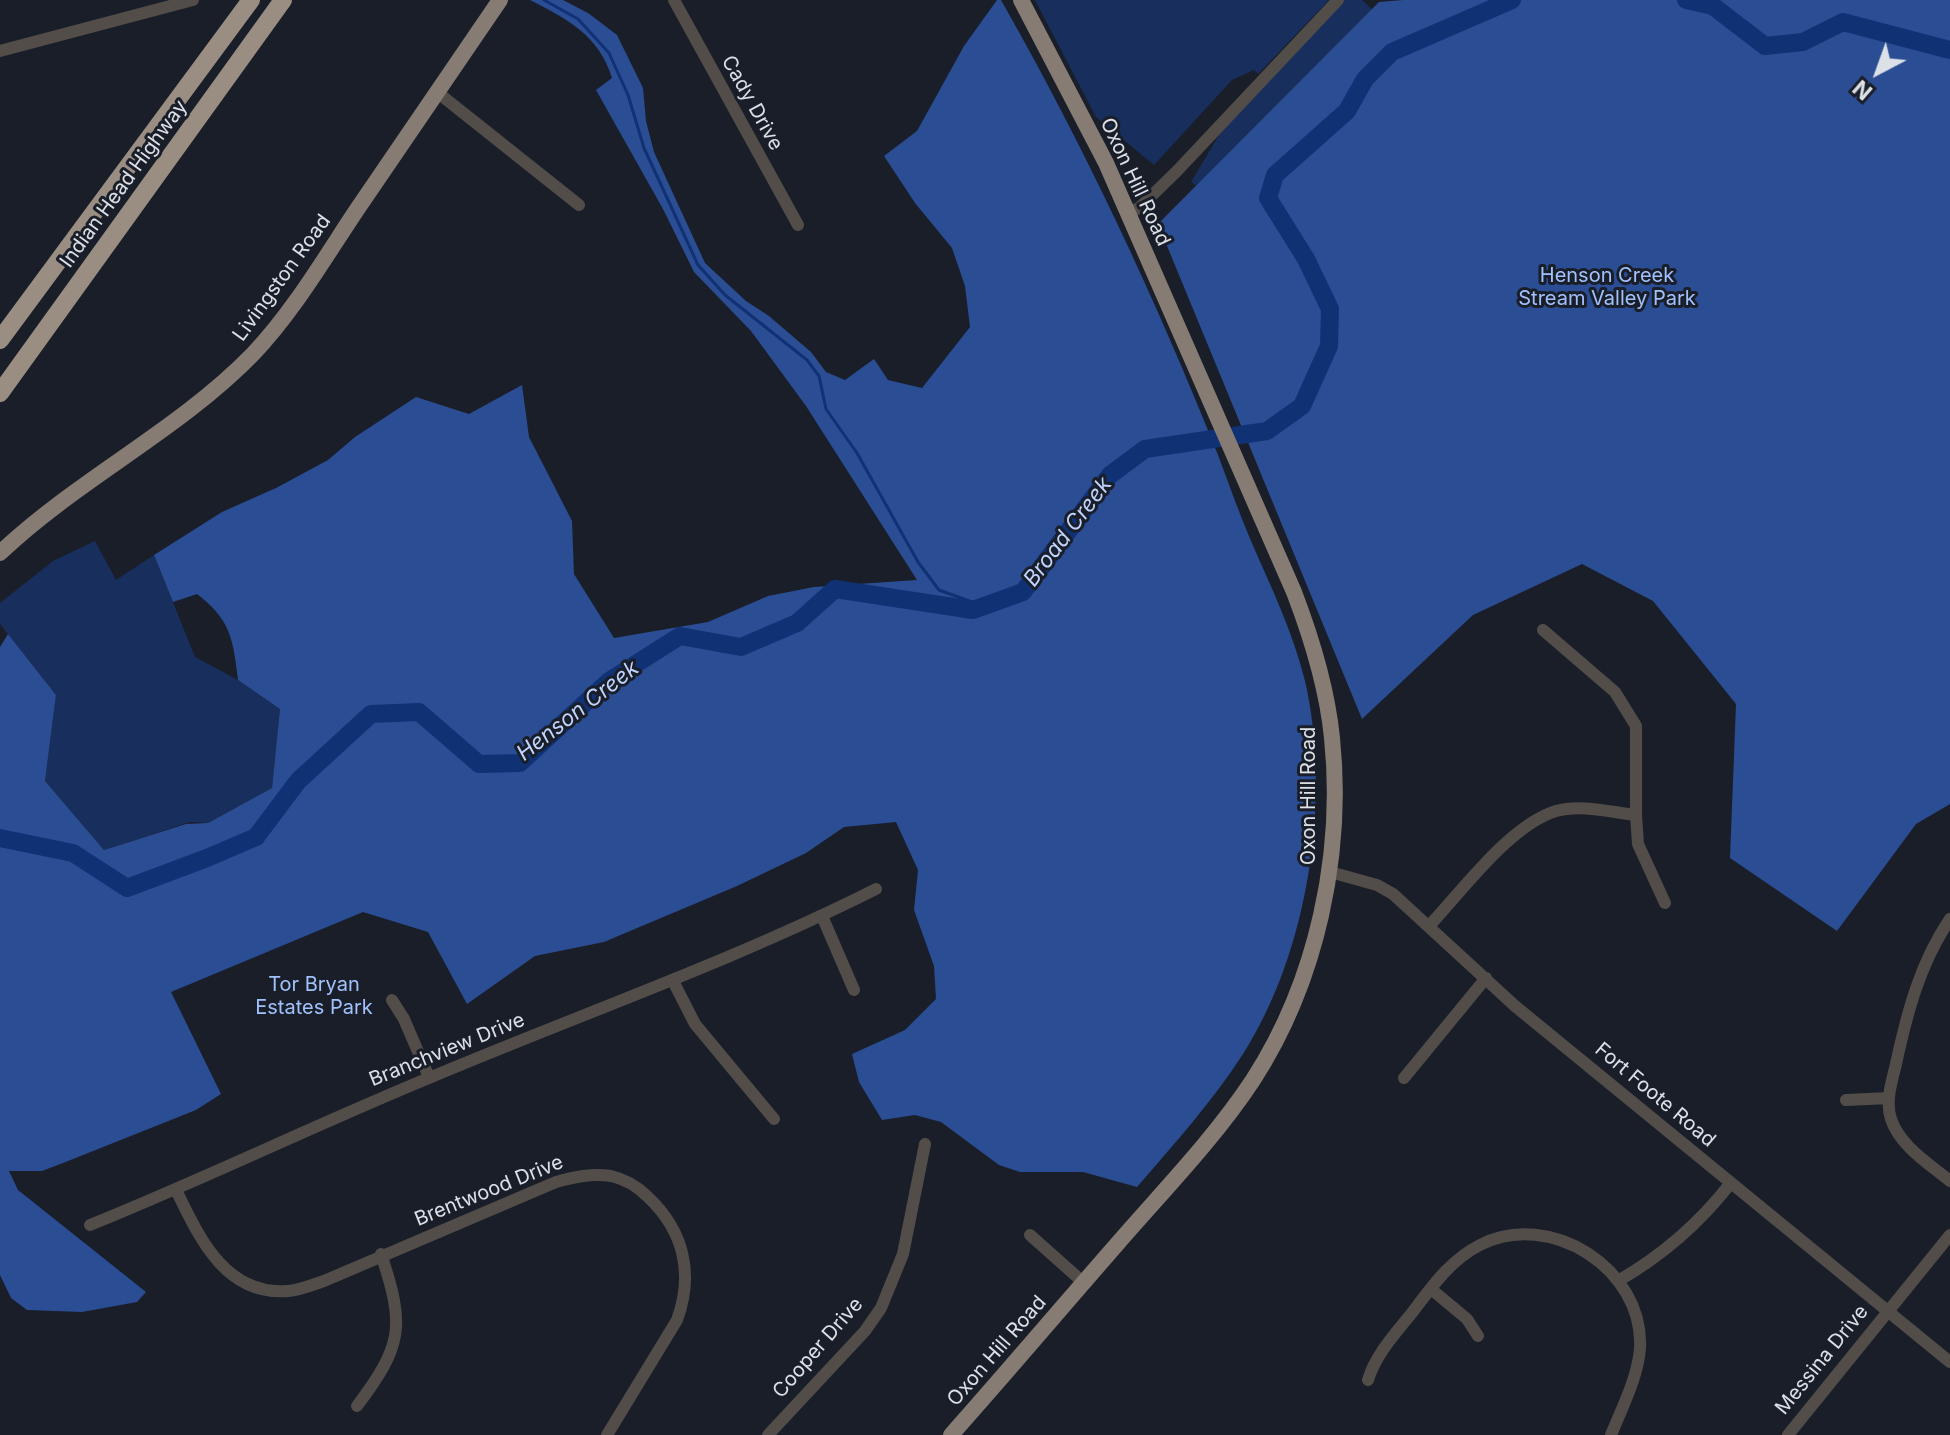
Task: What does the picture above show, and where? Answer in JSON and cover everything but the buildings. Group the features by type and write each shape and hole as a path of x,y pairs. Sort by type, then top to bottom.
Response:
{"highway":[{"name":"Indian Head Highway","path":"0,340 251,0"},
{"name":"Indian Head Highway","path":"0,393 283,0"}],"main road":[{"name":"Livingston Road","path":"0,553 26,528 211,391 253,353 301,292 500,0"},
{"name":"Oxon Hill Road","path":"951,1435 1200,1150 1253,1080 1301,981 1330,872 1332,739 1322,678 1294,592 1127,213 1059,70 1021,0"}],"street":[{"path":"0,51 193,0"},
{"name":"Cady Drive","path":"674,0 798,225"},
{"path":"1127,213 1139,208 1177,171 1338,0"},
{"path":"437,92 579,205"},
{"path":"1543,630 1615,692 1636,726 1638,844 1665,903"},
{"path":"1429,926 1517,832 1556,811 1586,808 1636,815"},
{"name":"Fort Foote Road","path":"1330,872 1377,885 1393,894 1515,1006 1950,1362"},
{"name":"Branchview Drive","path":"90,1225 429,1077 673,981 876,889"},
{"path":"822,916 854,990"},
{"path":"1950,919 1912,997 1889,1098 1891,1120 1906,1145 1950,1181"},
{"path":"1404,1078 1486,978"},
{"path":"673,981 695,1024 774,1119"},
{"path":"392,1000 404,1019 429,1077"},
{"path":"1846,1100 1889,1098"},
{"name":"Cooper Drive","path":"768,1435 865,1331 881,1308 903,1254 925,1144"},
{"name":"Brentwood Drive","path":"176,1190 204,1246 228,1272 258,1288 288,1291 302,1288 533,1191 579,1176 613,1176 629,1182 644,1193 670,1222 679,1239 686,1266 683,1303 668,1335 607,1435"},
{"path":"1618,1281 1684,1236 1730,1184"},
{"path":"1030,1235 1084,1283"},
{"name":"Messina Drive","path":"1788,1435 1950,1235"},
{"path":"1368,1380 1381,1352 1446,1270 1472,1250 1497,1238 1548,1236 1580,1247 1594,1257 1618,1281 1634,1309 1640,1345 1635,1372 1611,1435"},
{"path":"357,1406 387,1361 398,1327 394,1297 381,1254"},
{"path":"1431,1289 1467,1319 1478,1336"}],"shaded area":[{"path":"1035,0 1329,0 1258,74 1254,70 1232,80 1154,165 1096,117"},
{"path":"1341,0 1362,0 1406,40 1276,240 1191,182 1222,130"},
{"path":"95,541 116,580 154,555 195,657 238,680 280,709 272,788 208,823 190,822 104,850 45,781 56,695 0,624 0,603 53,561"}],"green space":[{"path":"530,0 563,0 588,13 617,35 643,88 646,121 654,152 705,263 746,301 811,352 826,372 845,380 874,359 888,380 922,388 970,327 965,286 952,248 915,203 884,156 917,131 964,46 997,0 1001,0 1090,167 1144,281 1218,455 1300,663 1313,726 1316,774 1314,824 1308,874 1284,970 1265,1014 1231,1072 1137,1187 1083,1172 1020,1172 999,1165 941,1122 915,1115 882,1120 859,1082 852,1054 905,1030 936,999 934,966 914,910 918,870 896,822 844,827 806,853 604,942 535,956 467,1004 428,932 363,912 171,992 221,1094 196,1110 42,1171 9,1171 18,1190 146,1292 137,1302 82,1312 27,1310 11,1298 0,1275 0,647 8,634 56,695 45,781 104,850 186,824 208,823 272,788 280,709 238,680 228,631 208,603 197,594 173,602 154,555 222,512 328,460 355,437 416,397 469,414 522,385 529,437 572,521 574,574 614,638 708,622 768,596 814,587 917,580 806,406 751,331 694,272 663,209 596,90 612,78 599,50 569,22"},
{"name":"Henson Creek Stream Valley Park","path":"1950,0 1950,804 1916,824 1837,931 1730,858 1736,704 1653,601 1582,564 1473,615 1362,719 1158,224 1379,2"}],"waterway":[{"path":"544,0 578,19 609,53 628,95 644,148 698,265 725,295 807,360 819,376 826,409 857,453 918,562 939,590 983,606"},
{"name":"Henson Creek","path":"0,838 73,853 127,888 256,837 298,781 371,714 419,712 479,764 520,763 609,681 680,636 741,647 797,623 835,589 973,610 1023,592 1110,475 1145,449 1267,431 1302,406 1329,346 1330,309 1306,259 1268,198 1275,175 1347,111 1365,79 1392,52 1512,0"},
{"name":"Broad Creek","path":"1686,0 1713,6 1765,46 1803,42 1843,22 1950,50"}],"park label":[{"name":"Tor Bryan Estates Park","path":"314,996"}]}
